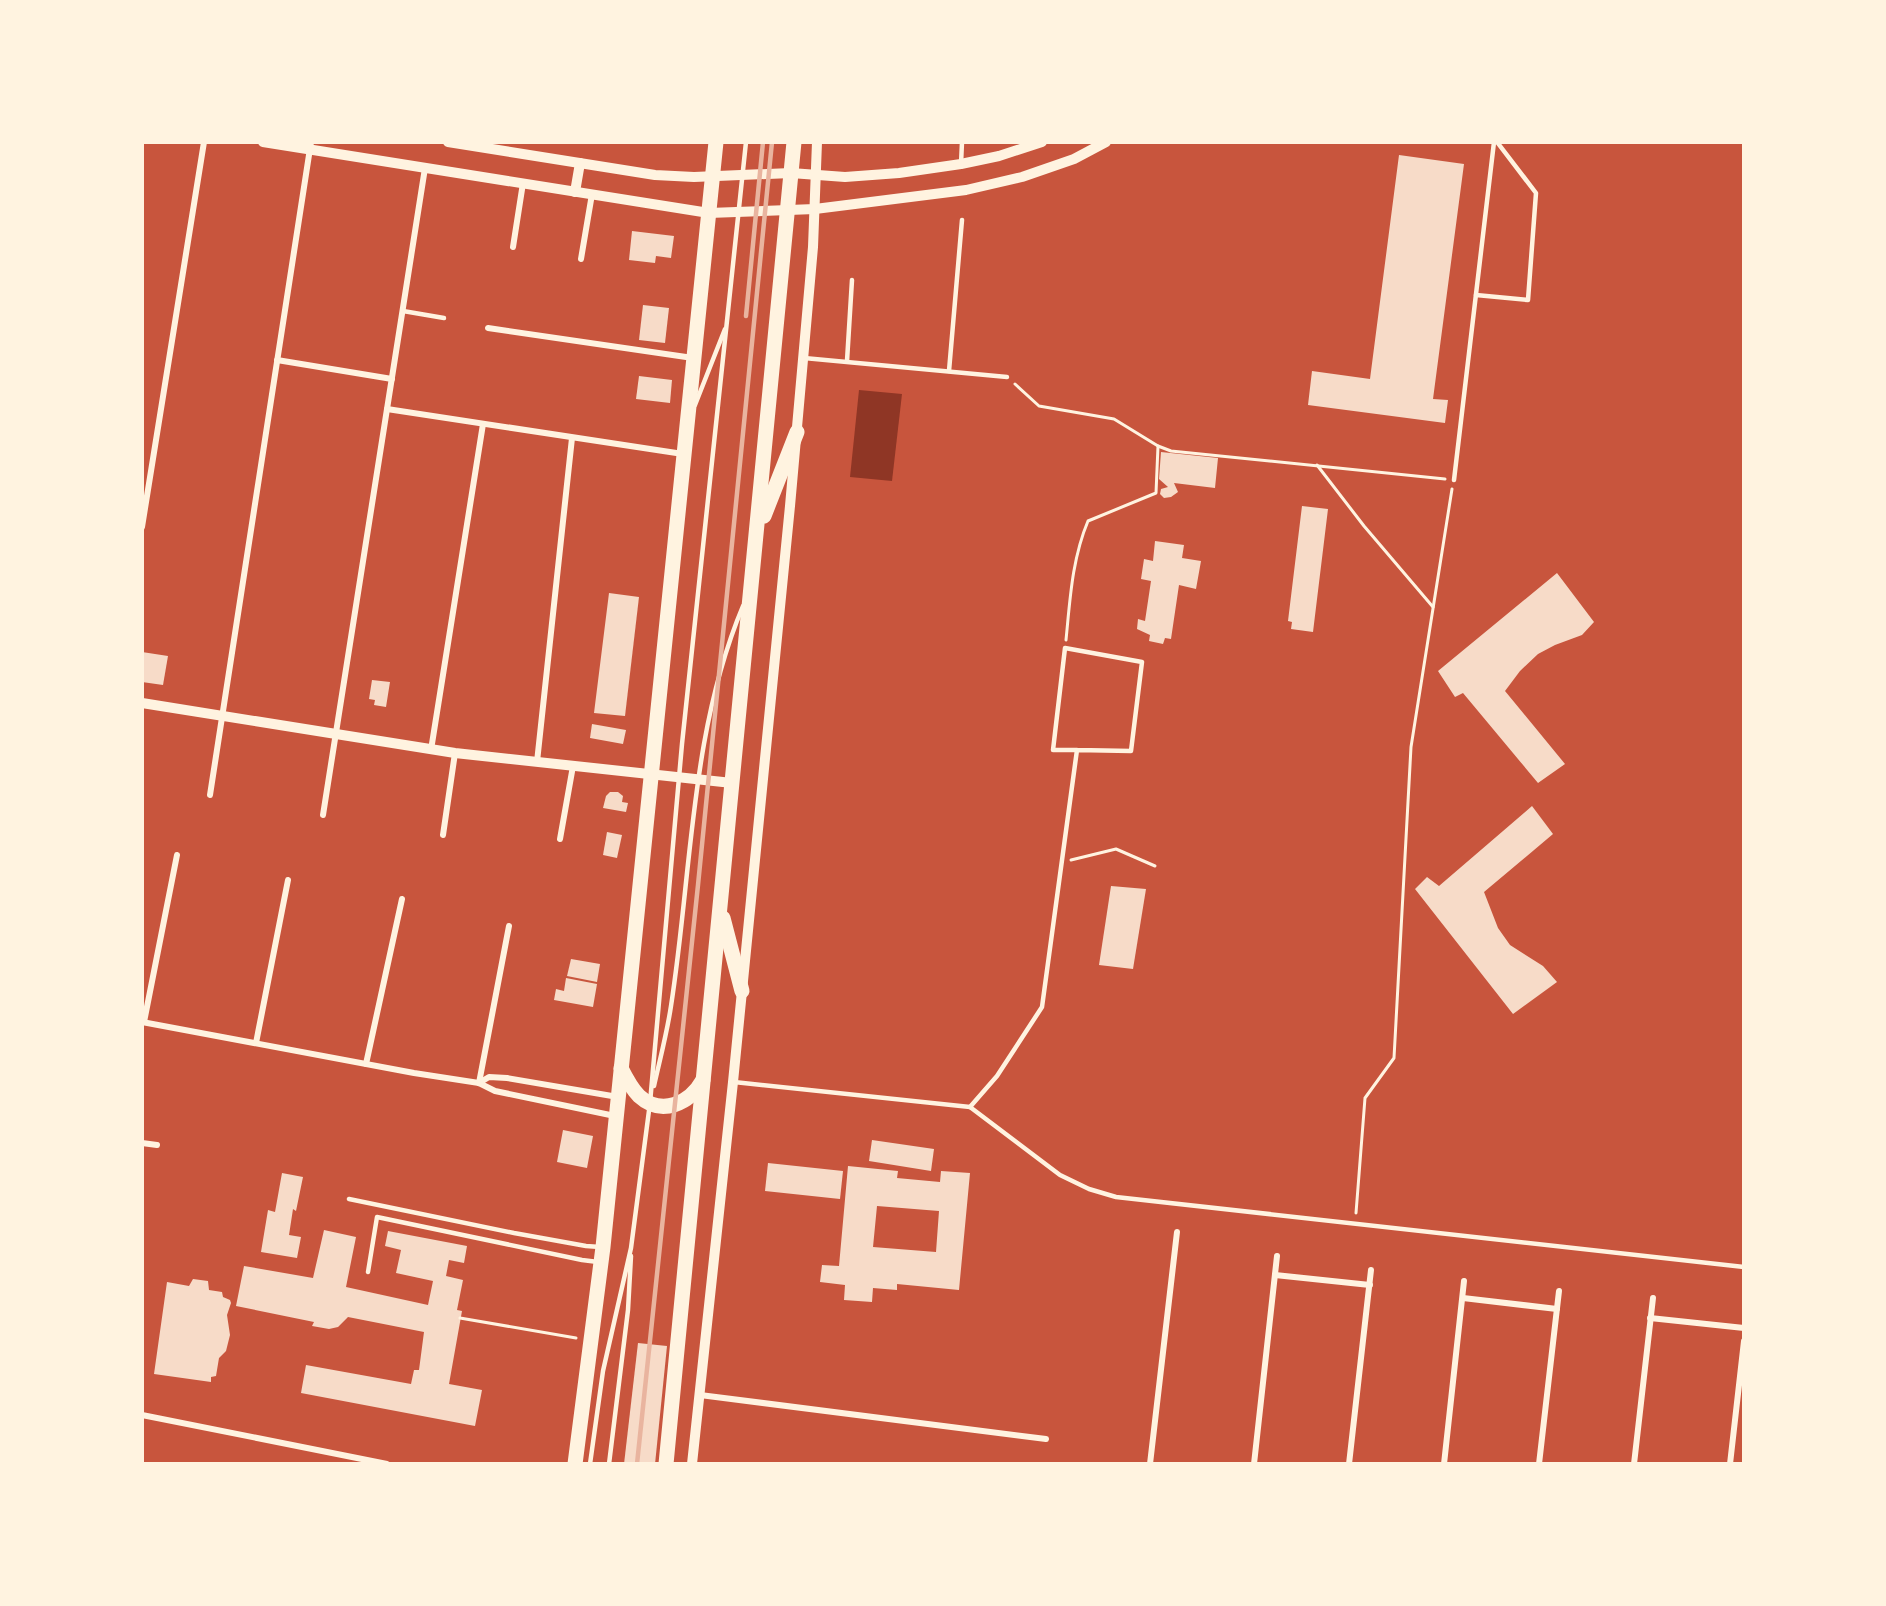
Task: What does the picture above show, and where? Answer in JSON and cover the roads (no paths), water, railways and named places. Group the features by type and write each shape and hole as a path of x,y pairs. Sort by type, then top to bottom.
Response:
{"main road":[{"path":"575,1464 602,1255 716,142"},
{"path":"666,1464 794,142"},
{"path":"757,532 797,432"},
{"path":"720,908 742,991"},
{"path":"621,1068 633,1089 650,1103 672,1107 695,1092 704,1077"}],"street":[{"path":"142,527 204,142"},
{"path":"263,142 310,146 425,168 709,213 815,209 885,202 983,186 1022,177 1074,159 1106,142"},
{"path":"448,142 665,176 791,173 845,177 930,170 999,156 1042,142"},
{"path":"692,1464 733,1082 804,358 815,209 817,142"},
{"path":"210,795 220,716 310,146"},
{"path":"575,192 580,163"},
{"path":"323,815 425,168"},
{"path":"513,247 523,183"},
{"path":"582,259 592,194"},
{"path":"488,328 693,358"},
{"path":"277,360 392,379"},
{"path":"387,410 683,454"},
{"path":"431,750 483,424"},
{"path":"537,763 572,438"},
{"path":"142,703 431,750 732,783"},
{"path":"443,835 455,753"},
{"path":"560,839 573,766"},
{"path":"177,855 143,1022 479,1083 495,1091 616,1116"},
{"path":"256,1043 288,880"},
{"path":"366,1064 402,899"},
{"path":"479,1083 509,926"},
{"path":"479,1083 489,1077 507,1078 618,1097"},
{"path":"142,1143 157,1145"},
{"path":"1150,1464 1177,1233"},
{"path":"1254,1464 1277,1256"},
{"path":"1349,1464 1371,1270"},
{"path":"1275,1275 1370,1285"},
{"path":"1444,1464 1464,1281"},
{"path":"1539,1464 1559,1291"},
{"path":"1463,1298 1557,1309"},
{"path":"1634,1464 1653,1298"},
{"path":"1650,1318 1743,1328"},
{"path":"1730,1464 1743,1341"},
{"path":"700,1395 1046,1439"},
{"path":"142,1415 387,1464"}],"lane":[{"path":"609,1464 628,1310 631,1248 650,1103 679,777 746,142"},
{"path":"962,142 962,164"},
{"path":"1454,480 1496,142"},
{"path":"1476,295 1528,300 1536,193 1496,142"},
{"path":"949,371 962,220"},
{"path":"847,362 852,280"},
{"path":"403,311 444,318"},
{"path":"686,427 728,321"},
{"path":"804,358 1007,377"},
{"path":"650,1103 671,1007 699,779 715,687 730,638 751,586"},
{"path":"1065,648 1142,662 1131,751 1077,750 1053,750 1065,648"},
{"path":"970,1107 997,1076 1042,1007 1077,750"},
{"path":"733,1082 970,1107 1060,1175 1089,1189 1116,1197 1743,1267"},
{"path":"349,1200 586,1246 602,1255"},
{"path":"368,1272 377,1217 582,1260 602,1255"},
{"path":"590,1464 603,1371 631,1248"}],"railway":[{"path":"746,316 763,142"},
{"path":"637,1464 698,885 772,142"}]}
